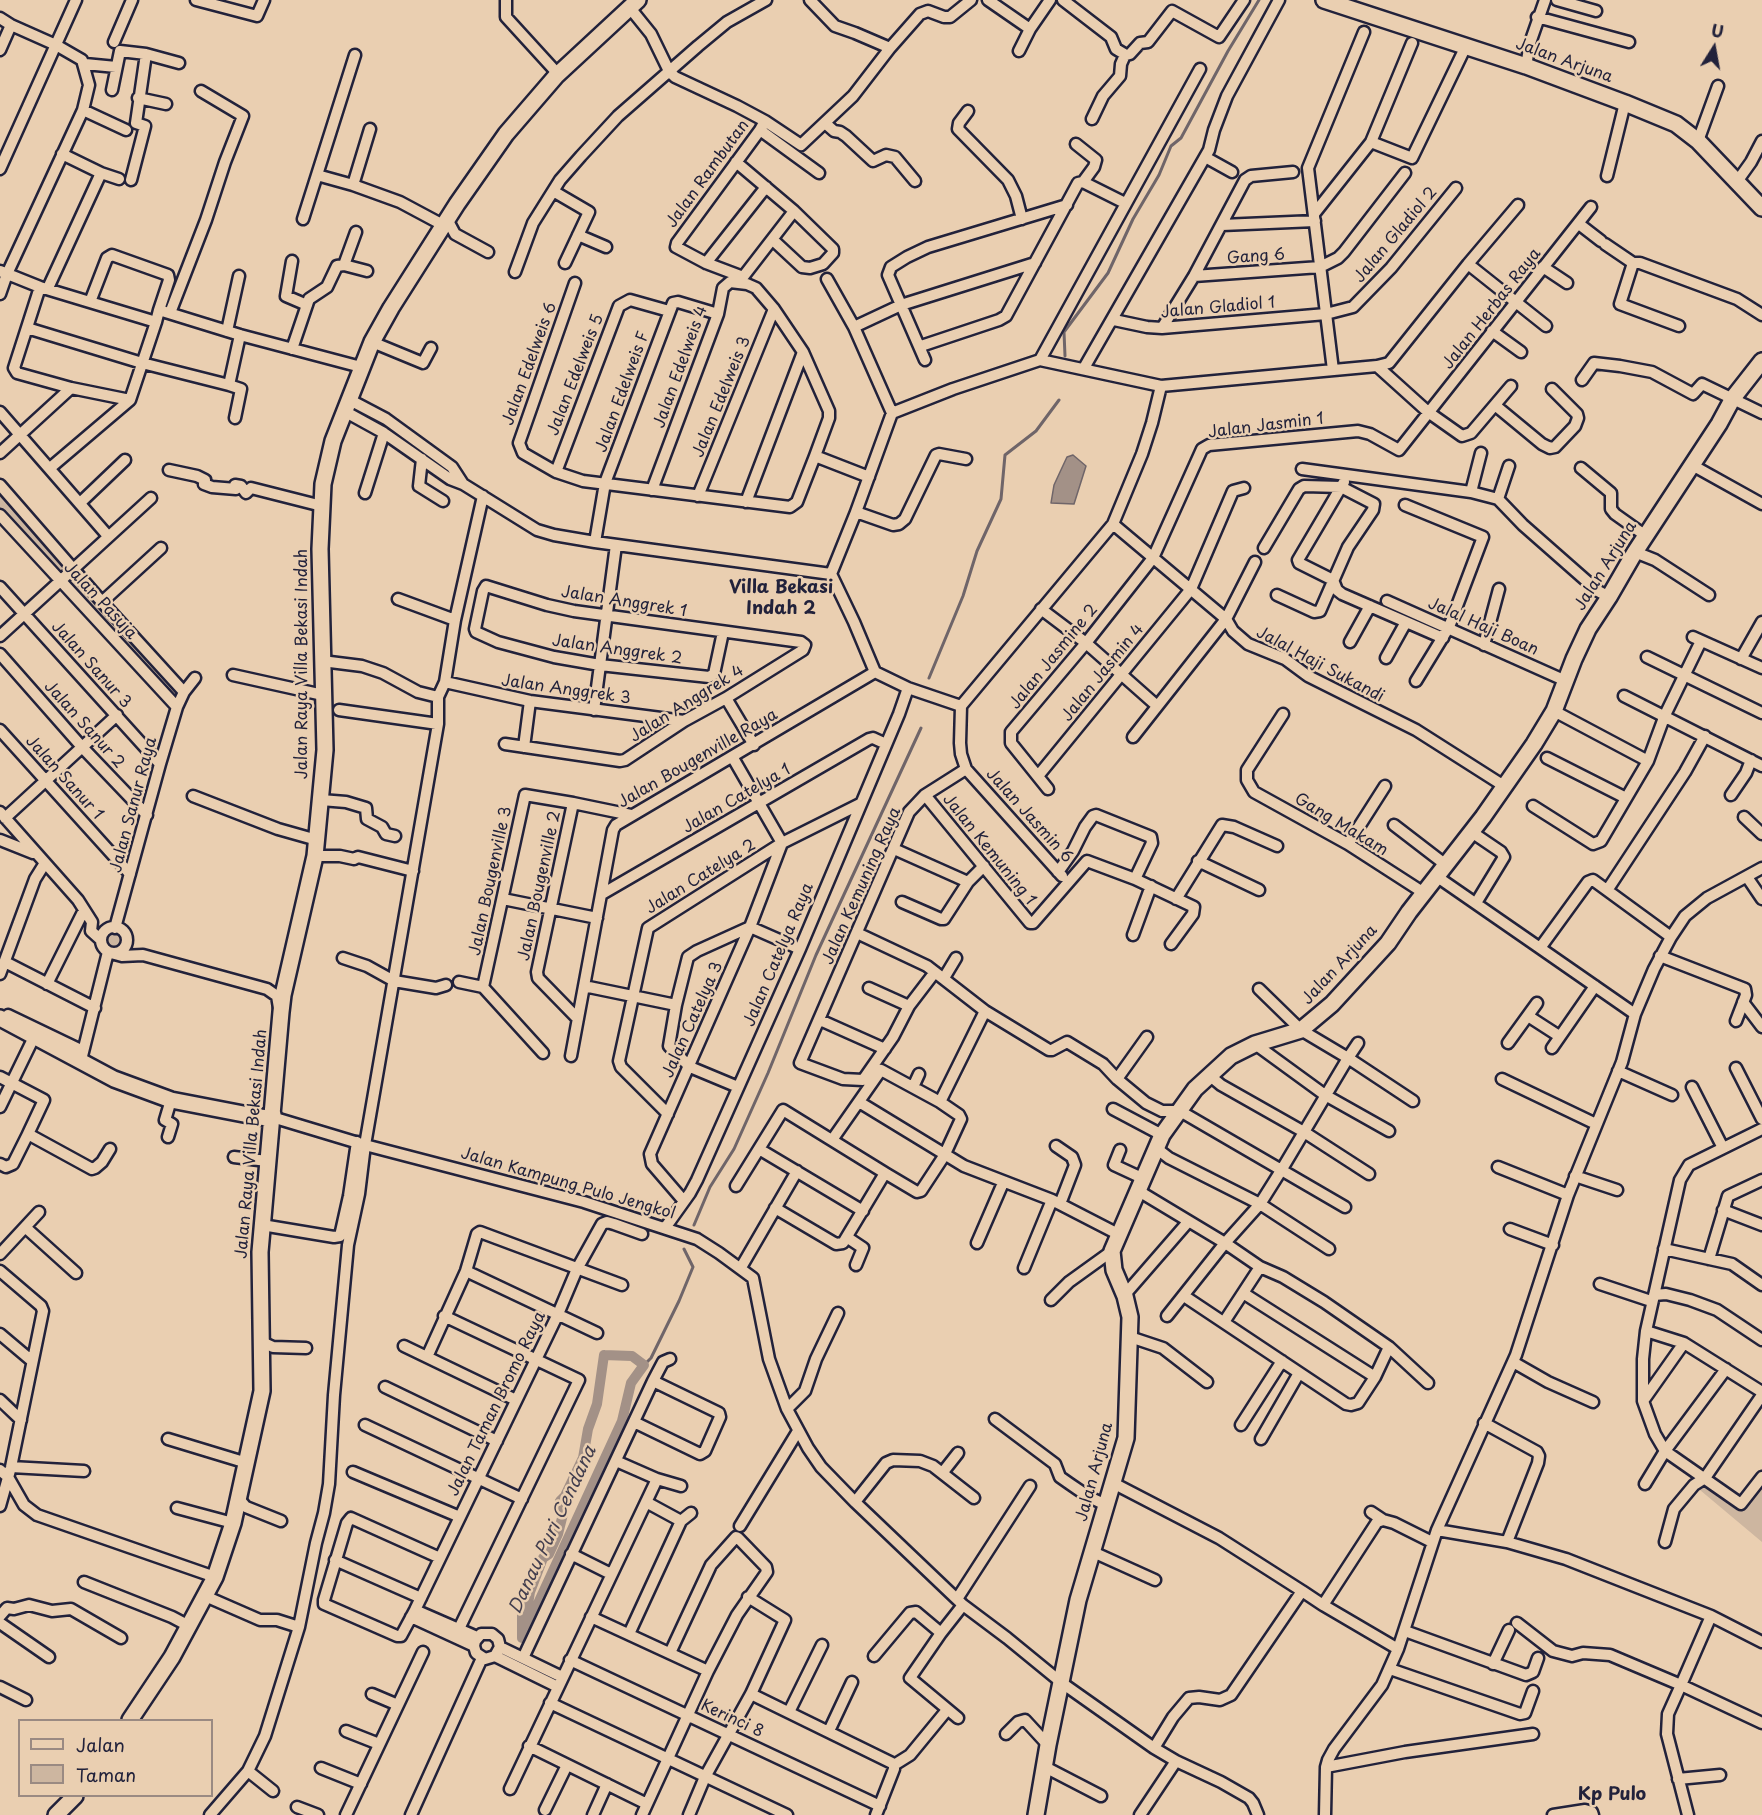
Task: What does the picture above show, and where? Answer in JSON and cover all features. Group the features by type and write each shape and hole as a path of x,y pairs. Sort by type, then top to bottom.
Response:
{"street":[{"path":"0,170 76,0"},
{"path":"114,42 132,0"},
{"path":"195,0 229,4 257,16 264,0"},
{"path":"506,0 506,17 558,74"},
{"path":"515,272 533,223 553,191 581,156 618,116 744,5 766,0"},
{"path":"810,0 835,26 890,48"},
{"path":"634,4 669,71 682,81 725,100 762,125 800,146 854,96 890,48 920,14 928,11 950,17 971,0"},
{"path":"988,0 1030,29"},
{"path":"1018,51 1050,0"},
{"path":"1062,0 1111,37 1116,49 1125,55"},
{"path":"1092,119 1103,96 1120,76 1121,64 1125,55 1130,54 1140,43 1148,42 1172,11 1219,37 1244,0"},
{"path":"1084,368 1114,320 1205,157 1227,96 1279,0"},
{"name":"Jalan Arjuna","path":"1324,0 1526,66 1676,124 1698,141 1762,208"},
{"path":"1526,66 1530,43 1545,0"},
{"path":"1557,0 1596,11"},
{"name":"Jalan Raya Villa Bekasi Indah","path":"136,1719 215,1577 233,1523 262,1391 260,1296 262,1225 279,1036 283,996 315,856 325,750 320,549 327,460 346,405 372,342 445,222 506,134 558,74 634,4"},
{"path":"1538,17 1629,42"},
{"path":"0,18 57,45 82,60 85,64 89,89 83,110 4,273 0,294"},
{"path":"0,50 11,25"},
{"path":"1333,370 1308,168 1364,32"},
{"path":"1222,225 1314,218 1371,142 1412,43"},
{"path":"1371,142 1413,158 1466,46"},
{"path":"112,90 120,51 146,54 178,63"},
{"path":"131,180 146,126 136,123 146,54"},
{"path":"303,219 356,55"},
{"path":"85,64 116,68"},
{"path":"1040,360 1200,69"},
{"path":"1698,141 1718,86"},
{"path":"170,313 243,116 201,92"},
{"path":"138,98 166,104"},
{"path":"1607,176 1625,103"},
{"path":"83,110 126,130"},
{"path":"968,111 959,123 958,129 1008,180 1016,196 1022,219"},
{"path":"825,123 846,136 873,161 889,154 895,157 915,181"},
{"path":"762,125 819,173"},
{"name":"Jalan Rambutan","path":"706,263 677,247 676,244 762,125"},
{"path":"353,185 370,129"},
{"path":"1736,183 1762,141"},
{"path":"921,346 1006,316 1067,205 1076,184 1083,182 1094,167 1096,160 1076,144"},
{"path":"62,154 119,179"},
{"path":"1205,157 1232,172"},
{"path":"736,162 794,211 832,249 832,256 822,264 810,268 802,267 773,240"},
{"path":"1162,328 1194,276 1247,178 1293,171"},
{"path":"101,173 44,287 14,368 16,373 71,388 129,400"},
{"path":"1320,267 1344,252 1405,173"},
{"path":"317,175 400,202 445,222 455,234 488,252"},
{"path":"1083,182 1125,203"},
{"path":"766,187 706,263 743,277 794,211"},
{"name":"Jalan Gladiol 2","path":"1326,314 1357,304 1391,268 1455,188"},
{"path":"553,191 589,212 565,263"},
{"path":"925,360 921,346 888,275 893,265 928,247 1067,205"},
{"path":"891,413 953,389 1040,360 1161,386 1377,366 1392,361 1468,264 1518,205"},
{"name":"Jalan Herbas Raya","path":"1428,412 1591,207"},
{"path":"1579,224 1633,263 1640,263 1737,299 1762,315"},
{"path":"344,265 356,232"},
{"path":"578,235 606,247"},
{"path":"50,468 129,400 156,322 169,280 168,275 112,255 106,260 90,302"},
{"path":"292,261 286,296 307,304"},
{"path":"1633,263 1620,304 1679,326"},
{"path":"854,327 901,305 1035,264"},
{"path":"1468,264 1546,326"},
{"path":"292,348 309,298 323,291 330,284 337,266 344,265 368,271"},
{"name":"Gang 6","path":"1194,276 1320,267"},
{"path":"1543,267 1567,283"},
{"path":"4,273 156,322"},
{"path":"227,331 238,276"},
{"path":"827,279 854,327 891,413 831,574 874,672 908,688 961,706"},
{"name":"Jalan Edelweis 4","path":"652,490 718,314 723,288 727,283 736,282 756,288 774,309"},
{"name":"Jalan Edelweis 6","path":"575,283 519,443 523,453 556,472 583,481 786,507 793,506 815,456"},
{"name":"Jalan Edelweis 5","path":"556,472 619,306 625,301 635,300 669,311"},
{"path":"669,311 673,303 678,302 718,314"},
{"path":"774,309 803,352 829,414 815,456 869,477"},
{"name":"Jalan Edelweis 3","path":"698,496 774,309"},
{"path":"159,310 240,335 361,367"},
{"name":"Jalan Edelweis F","path":"595,542 605,483 669,311"},
{"name":"Jalan Gladiol 1","path":"1114,320 1162,328 1326,314"},
{"path":"27,328 142,363 241,389 235,418"},
{"path":"1492,331 1521,352"},
{"path":"229,385 240,335"},
{"path":"372,342 423,363 431,348"},
{"path":"746,502 803,352"},
{"name":"Jalan Arjuna","path":"1036,1815 1078,1600 1126,1438 1130,1317 1125,1296 1114,1270 1112,1251 1159,1142 1196,1089 1209,1075 1231,1056 1255,1044 1301,1030 1316,1019 1352,985 1388,943 1534,744 1554,711 1588,629 1733,398 1762,361"},
{"path":"1582,380 1594,363 1599,362 1652,372 1693,394 1702,384 1762,413"},
{"path":"1377,366 1428,412 1459,435 1466,436 1496,406 1511,386"},
{"path":"966,769 960,743 961,706 1113,524 1142,454 1161,386"},
{"path":"0,453 71,388"},
{"path":"1496,406 1542,444 1550,448 1555,447 1577,423 1578,418 1577,414 1552,389"},
{"path":"346,405 450,479 463,484 537,530 595,542 831,574"},
{"path":"346,405 386,420 452,467 463,484"},
{"path":"0,412 108,536"},
{"name":"Jalan Jasmin 1","path":"1153,558 1202,449 1207,445 1358,431 1370,434 1399,450 1428,412"},
{"path":"365,493 384,433"},
{"path":"1471,492 1481,453"},
{"path":"856,512 893,525 899,524 905,519 936,455 966,459"},
{"path":"422,459 420,487 443,501"},
{"path":"80,503 125,460"},
{"path":"1692,465 1762,504"},
{"path":"1498,499 1509,466"},
{"path":"1581,468 1611,494 1611,509 1615,514 1646,536"},
{"path":"1277,595 1317,613 1348,547 1373,510 1374,504 1344,481 1302,469"},
{"path":"169,470 197,476 204,480 204,484 212,487 236,489 235,485 241,486 246,493 251,488 322,506"},
{"path":"1344,481 1298,561 1299,564 1333,580 1337,590 1342,594 1443,638"},
{"path":"1264,548 1302,487 1306,485 1344,481 1388,482 1471,492 1498,499 1531,533 1598,591 1610,597"},
{"path":"0,485 184,692"},
{"name":"Jalan Jasmin 4","path":"1038,776 1191,588 1233,491 1244,488"},
{"path":"262,1225 334,1237 340,1236 343,1228 394,981 438,724 438,697 445,682 455,620 483,496"},
{"path":"0,636 151,498"},
{"path":"1405,505 1483,537 1449,627 1416,681"},
{"name":"Jalan Pasuja","path":"0,515 177,707"},
{"name":"Jalal Haji Sukandi","path":"1113,524 1226,619 1233,631 1248,644 1285,659 1308,676 1416,730 1504,786"},
{"path":"594,710 616,545"},
{"path":"102,602 162,548"},
{"path":"1635,552 1654,560 1709,595"},
{"name":"Jalan Jasmine 2","path":"1038,776 1011,743 1011,735 1153,558"},
{"path":"1133,737 1226,619 1255,562"},
{"name":"Jalan Anggrek 1","path":"476,632 483,591 487,586 547,605 607,616 801,642 805,645"},
{"name":"Jalan Sanur 3","path":"0,587 160,764"},
{"path":"1484,645 1499,589"},
{"path":"398,599 455,620"},
{"name":"Jalal Haji Boan","path":"1387,601 1566,681"},
{"path":"1350,642 1370,606"},
{"path":"1041,609 1086,643 1156,705"},
{"path":"1386,658 1406,622"},
{"path":"1741,659 1762,622"},
{"name":"Jalan Anggrek 2","path":"476,632 522,650 600,665 709,677 714,674 723,632"},
{"path":"1533,806 1593,844 1601,841 1648,761 1665,716 1685,675 1697,639 1762,668"},
{"name":"Jalan Anggrek 4","path":"505,744 622,761 803,650 805,645"},
{"name":"Jalan Sanur 2","path":"0,654 82,747 147,815"},
{"path":"1647,657 1762,712"},
{"path":"322,661 368,668 383,673 418,692 438,697"},
{"name":"Jalan Bougenville Raya","path":"571,1056 613,831 620,821 733,758 874,672"},
{"path":"232,675 323,695"},
{"name":"Jalan Sanur Raya","path":"115,928 177,707 184,692 195,678"},
{"name":"Jalan Anggrek 3","path":"445,682 530,702 684,722"},
{"name":"Jalan Catelya Raya","path":"665,1228 693,1189 800,949 908,688"},
{"path":"1624,696 1762,766"},
{"path":"726,698 754,745"},
{"path":"524,747 530,702"},
{"path":"339,710 438,724"},
{"path":"1554,711 1648,761"},
{"name":"Gang Makam","path":"1283,714 1249,765 1247,780 1254,792 1348,844 1424,893"},
{"path":"117,715 2,815 78,900 92,922 91,931 101,940 103,948 109,953 155,958 273,992 277,996 279,1005 279,1036"},
{"name":"Jalan Sanur 1","path":"0,730 46,778 130,874"},
{"path":"1608,889 1685,772 1705,736"},
{"name":"Jalan Catelya 1","path":"602,894 869,739 873,738 886,744"},
{"path":"733,758 782,843"},
{"path":"1547,758 1626,798"},
{"path":"1731,795 1746,773 1750,760"},
{"name":"Jalan Kemuning Raya","path":"885,1049 863,1080 843,1079 800,1062 909,812 925,795 966,769"},
{"name":"Jalan Jasmin 6","path":"966,769 1070,883"},
{"path":"1038,776 1048,789"},
{"path":"1348,844 1385,786"},
{"name":"Jalan Bougenville 3","path":"483,987 503,899 521,794 573,803"},
{"name":"Jalan Kemuning 1","path":"925,795 1031,923 1070,883"},
{"path":"192,796 278,830 317,840"},
{"path":"321,800 346,802 366,808 367,819 383,828 386,834 395,836"},
{"name":"Jalan Bougenville 2","path":"578,1019 538,978 537,972 573,803 631,815"},
{"name":"Jalan Catelya 2","path":"668,1114 620,1064 619,1058 646,931 782,843 860,804"},
{"path":"1058,872 1073,851 1085,827 1095,815 1150,836 1152,843 1135,879"},
{"path":"1744,817 1762,834"},
{"path":"1176,899 1220,827 1224,825 1277,846"},
{"path":"1394,825 1476,903 1635,1014"},
{"path":"1473,830 1476,835 1501,852 1504,857 1476,903"},
{"path":"0,840 37,854"},
{"name":"Jalan Catelya 3","path":"683,1200 650,1160 650,1154 750,927 782,843"},
{"path":"894,849 968,882"},
{"path":"1073,851 1087,861 1151,886 1192,907 1194,910 1171,944"},
{"path":"315,856 340,856 354,859 358,856 413,871"},
{"path":"1070,883 1087,861"},
{"path":"1198,861 1258,890"},
{"path":"0,974 35,879 45,863"},
{"path":"902,902 941,920 944,919 968,882 984,866"},
{"path":"1325,1815 1326,1767 1334,1749 1373,1698 1390,1669 1405,1631 1432,1542 1513,1362 1568,1195 1618,1071 1635,1014 1660,956 1685,916 1707,898 1762,868"},
{"path":"1747,877 1762,899"},
{"path":"1540,948 1590,880 1608,889 1671,937"},
{"path":"1133,935 1151,886"},
{"path":"503,899 597,918"},
{"path":"47,984 84,910"},
{"path":"738,1087 690,1067 669,1046 675,1005 690,955 750,927 800,949"},
{"path":"101,940 105,931 115,928 125,933 127,944 122,951 109,953"},
{"path":"857,933 927,966 985,1011 1049,1050 1067,1042 1103,1064 1146,1103 1162,1111 1180,1112 1345,1207"},
{"path":"82,1056 109,953"},
{"path":"1660,956 1745,989 1746,993 1736,1021"},
{"path":"343,958 368,966 394,981 436,988 446,985"},
{"path":"820,1020 885,1049 909,1006 956,958"},
{"path":"5,962 95,1008"},
{"path":"459,982 483,987 543,1053"},
{"path":"584,986 675,1005"},
{"path":"1552,1048 1595,987"},
{"path":"869,988 909,1006"},
{"path":"1259,989 1301,1030 1413,1101"},
{"path":"1743,1002 1762,1027"},
{"path":"1508,1043 1537,1003"},
{"path":"0,1011 82,1056 114,1078 171,1100 259,1117 269,1118 272,1115"},
{"path":"940,1102 985,1011"},
{"path":"1528,1016 1559,1036"},
{"path":"0,1018 82,1056"},
{"path":"0,1107 35,1035"},
{"path":"1117,1079 1147,1037"},
{"path":"1167,1316 1225,1243 1260,1204 1358,1043"},
{"path":"1255,1044 1325,1095 1389,1131"},
{"path":"1736,1068 1762,1119"},
{"path":"736,1186 783,1110 885,1173 920,1192 944,1156 961,1119 959,1115 940,1102 880,1070 832,1140"},
{"path":"1618,1071 1672,1095"},
{"path":"913,1087 919,1074"},
{"path":"1209,1075 1221,1085 1304,1132 1369,1174"},
{"path":"0,1077 44,1100 13,1164 6,1167 0,1164"},
{"path":"1502,1079 1596,1124"},
{"path":"1692,1087 1723,1148"},
{"path":"168,1137 172,1124 165,1120 171,1100"},
{"path":"859,1102 944,1156 1004,1183 1056,1202 1118,1234"},
{"path":"1113,1109 1159,1142 1169,1158 1260,1204 1329,1249"},
{"name":"Jalan Kampung Pulo Jengkol","path":"272,1115 361,1143 548,1191 685,1234 697,1239 753,1278 769,1359 787,1409 821,1467 960,1602 1062,1683 1154,1748 1252,1800 1258,1815"},
{"path":"1762,1129 1689,1165 1683,1173 1653,1298 1643,1359 1643,1401 1655,1434 1665,1451 1741,1504 1762,1477"},
{"path":"28,1134 92,1169 102,1162 110,1149"},
{"path":"210,1815 248,1772 265,1736 299,1628 329,1484 334,1395 348,1245 359,1194 361,1143"},
{"path":"1024,1268 1075,1165 1072,1156 1056,1146"},
{"path":"759,1149 863,1211"},
{"path":"1120,1150 1114,1165 1188,1222 1225,1243 1260,1267 1283,1277 1317,1298 1389,1347 1428,1383"},
{"path":"234,1157 267,1161"},
{"path":"1498,1167 1568,1195"},
{"path":"743,1264 797,1171"},
{"path":"775,1208 836,1244 843,1243 885,1173"},
{"path":"1575,1176 1617,1190"},
{"path":"1709,1259 1728,1196 1762,1180"},
{"path":"977,1243 1004,1183"},
{"path":"1723,1210 1762,1225"},
{"path":"0,1254 39,1212"},
{"path":"1125,1296 1188,1222"},
{"name":"Jalan Taman Bromo Raya","path":"335,1560 324,1604 401,1636 558,1314 577,1269 603,1223 614,1224 642,1234"},
{"path":"25,1227 76,1272"},
{"path":"1510,1229 1553,1245"},
{"path":"427,1357 466,1271 478,1233 482,1232 622,1285"},
{"path":"334,1237 348,1245"},
{"path":"848,1238 863,1248 856,1265"},
{"path":"1665,1249 1732,1264 1762,1286"},
{"path":"1051,1300 1070,1282 1112,1251"},
{"path":"1224,1322 1260,1267"},
{"path":"0,1271 42,1308 43,1314 0,1506"},
{"path":"466,1271 597,1333"},
{"path":"1600,1284 1653,1298 1666,1294 1690,1300 1717,1310 1762,1340"},
{"path":"1243,1293 1375,1377"},
{"path":"1184,1296 1346,1404 1358,1403 1375,1377 1389,1347"},
{"path":"787,1409 805,1391 816,1359 838,1313"},
{"path":"444,1316 579,1380 457,1633"},
{"path":"1646,1331 1684,1343 1762,1393 1705,1478 1694,1485 1674,1509 1665,1542"},
{"path":"0,1334 33,1361"},
{"path":"1130,1337 1163,1348 1207,1382"},
{"path":"262,1342 273,1347 306,1348"},
{"path":"1643,1401 1684,1343"},
{"path":"404,1346 516,1400"},
{"path":"523,1658 653,1381 663,1362 670,1359"},
{"path":"1241,1425 1282,1361"},
{"path":"1513,1362 1548,1382 1593,1402"},
{"path":"1645,1484 1665,1451 1726,1369"},
{"path":"1261,1439 1299,1373"},
{"path":"634,1422 700,1454 705,1451 720,1417 719,1413 653,1381"},
{"path":"385,1387 497,1441"},
{"path":"0,1400 21,1420"},
{"path":"995,1419 1055,1464 1060,1477 1089,1497 1106,1504"},
{"path":"1484,1423 1537,1452 1539,1456 1507,1542"},
{"path":"365,1425 522,1499"},
{"path":"740,1526 798,1431"},
{"path":"168,1439 247,1463"},
{"path":"943,1472 958,1453"},
{"path":"855,1502 889,1460 920,1461 943,1472 974,1498"},
{"path":"616,1461 657,1479 681,1486"},
{"path":"6,1479 84,1471"},
{"path":"353,1472 460,1517"},
{"path":"6,1479 24,1505 37,1515 215,1577"},
{"path":"510,1789 657,1479"},
{"path":"1113,1483 1219,1538 1323,1605 1398,1649"},
{"path":"958,1718 910,1678 941,1633 1030,1486"},
{"path":"239,1499 246,1507 281,1521"},
{"path":"646,1502 681,1521"},
{"path":"177,1508 233,1523"},
{"path":"1371,1512 1383,1520 1394,1522 1432,1542"},
{"path":"629,1634 681,1521 691,1513"},
{"path":"421,1598 335,1560 347,1523 353,1518 440,1558"},
{"path":"1323,1605 1374,1526 1383,1520"},
{"path":"1437,1530 1507,1542 1566,1559 1711,1616 1762,1642"},
{"path":"642,1815 708,1671 748,1597 767,1572 759,1555 736,1538 711,1565 670,1653"},
{"path":"1093,1552 1155,1580"},
{"path":"571,1554 611,1574"},
{"path":"84,1582 189,1626"},
{"path":"1154,1748 1173,1717 1189,1698 1220,1700 1231,1695 1302,1591"},
{"path":"205,1596 260,1620 277,1620 299,1628"},
{"path":"689,1815 705,1776 751,1694 785,1620 748,1597"},
{"path":"49,1657 0,1622 7,1608 14,1610 29,1605 52,1611 71,1609 121,1638"},
{"path":"874,1656 913,1612 941,1633"},
{"path":"413,1614 476,1641"},
{"path":"1688,1815 1666,1724 1711,1616"},
{"path":"591,1617 708,1671"},
{"path":"1493,1664 1513,1627 1554,1651 1572,1656 1583,1653 1611,1655 1681,1684 1762,1723"},
{"path":"1405,1631 1527,1675 1533,1671 1538,1658"},
{"path":"484,1633 492,1634 498,1639 498,1651 489,1659 482,1658 476,1653 476,1641 484,1633"},
{"path":"789,1712 822,1645"},
{"path":"498,1651 523,1658 560,1682"},
{"path":"498,1651 560,1682"},
{"path":"346,1815 423,1652"},
{"path":"411,1815 482,1658"},
{"name":"Kerinci 8","path":"570,1660 727,1734 878,1810"},
{"path":"1390,1669 1520,1714 1525,1713 1533,1691"},
{"path":"829,1731 852,1682"},
{"path":"0,1687 26,1700"},
{"path":"372,1694 398,1705"},
{"path":"751,1694 894,1765"},
{"path":"550,1703 787,1815"},
{"path":"878,1810 894,1765 910,1755 946,1710"},
{"path":"1006,1734 1018,1722 1024,1720 1048,1745"},
{"path":"346,1731 379,1744"},
{"path":"1326,1767 1405,1752 1533,1734"},
{"path":"529,1746 647,1804"},
{"path":"1140,1815 1176,1761"},
{"path":"545,1810 567,1765"},
{"path":"1045,1767 1101,1797"},
{"path":"321,1768 361,1784"},
{"path":"248,1772 273,1791"},
{"path":"1678,1779 1720,1775"},
{"path":"593,1815 607,1784"},
{"path":"56,1815 74,1797"},
{"path":"297,1807 318,1815"},
{"path":"1553,1815 1585,1810 1590,1811 1593,1815"}],"green space":[{"path":"0,485 184,692 172,702 0,515"},
{"path":"114,927 123,931 127,940 123,949 114,953 105,949 101,940 105,931"},
{"path":"1762,1477 1762,1542 1694,1485 1705,1478 1741,1504"}],"shaded area":[{"path":"1073,455 1086,466 1074,504 1051,503 1054,485 1067,457"}],"waterway":[{"path":"1065,356 1064,332 1108,273 1133,219 1159,175 1171,146 1181,138 1228,51 1259,0"},
{"path":"929,678 963,596 977,551 1001,499 1005,455 1036,431 1059,400"},
{"path":"694,1225 710,1187 734,1149 816,955 921,728"},
{"path":"618,1356 632,1356 644,1365 651,1358 693,1267 684,1249"},
{"name":"Danau Puri Cendana","path":"604,1355 632,1356 644,1365 631,1383 622,1421 522,1638 522,1613 527,1610 530,1592 543,1558 549,1554 558,1534 563,1514 560,1501 565,1496 583,1458 588,1429 597,1404 604,1355"}],"district":[{"name":"Villa Bekasi Indah 2","path":"781,598"},
{"name":"Kp Pulo","path":"1612,1795"}]}
